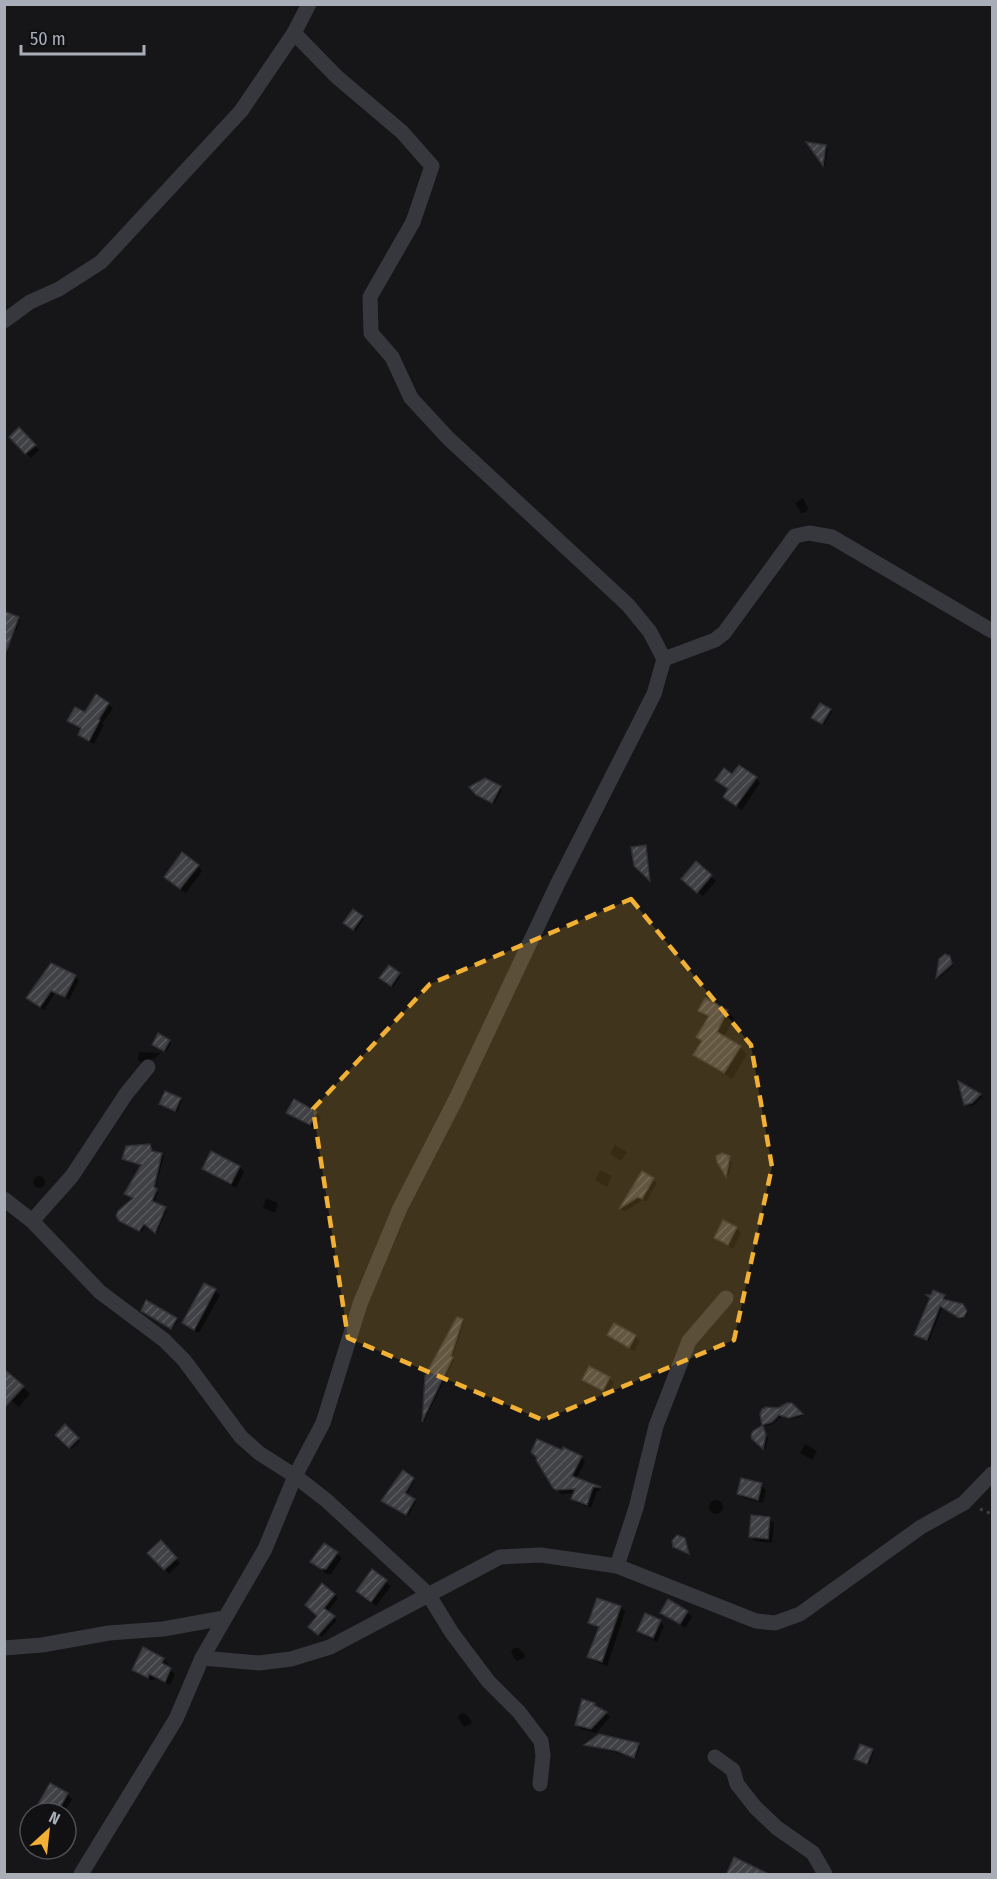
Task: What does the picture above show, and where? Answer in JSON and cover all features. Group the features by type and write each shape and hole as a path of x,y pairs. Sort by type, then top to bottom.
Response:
{"street":[{"path":"4,321 30,302 59,289 100,262 241,111 294,33 305,6"},
{"path":"81,1875 176,1719 202,1658 265,1549 295,1476 323,1423 360,1304 400,1208 456,1099 557,885 654,694 664,659 650,632 628,605 448,438 411,398 392,357 371,333 370,297 413,222 432,166 402,132 337,77 294,33"},
{"path":"664,659 715,640 724,633 795,536 808,533 832,537 993,631"},
{"path":"32,1221 72,1176 126,1094 148,1067"},
{"path":"4,1199 32,1221 100,1292 164,1340 184,1360 241,1437 259,1453 295,1476 326,1500 428,1594 452,1633 481,1671 519,1712 541,1741 543,1755 540,1785"},
{"path":"617,1566 636,1508 656,1426 689,1341 726,1298"},
{"path":"202,1658 259,1663 291,1659 330,1647 500,1557 541,1554 617,1566 756,1621 776,1623 800,1614 921,1527 964,1503 993,1474"},
{"path":"4,1648 42,1645 109,1633 163,1629 224,1618"},
{"path":"715,1757 733,1770 737,1784 755,1807 777,1828 813,1853 825,1875"}],"highlighted area":[{"path":"631,899 751,1045 772,1167 734,1340 543,1420 348,1338 313,1109 430,984"}],"building":[{"path":"806,142 826,145 823,166"},
{"path":"19,427 36,445 25,454 9,437"},
{"path":"4,611 19,617 6,652 4,652"},
{"path":"96,694 109,703 89,741 78,735 81,728 67,721 75,707 85,712"},
{"path":"820,703 831,709 822,724 811,718"},
{"path":"739,765 757,777 736,806 723,797 728,789 715,780 724,768 732,774"},
{"path":"485,778 501,786 492,803 476,795 469,787"},
{"path":"646,845 650,881 634,866 631,847"},
{"path":"182,852 199,865 180,889 164,877"},
{"path":"696,861 712,875 697,893 681,879"},
{"path":"353,909 363,916 353,930 343,923"},
{"path":"945,954 950,956 952,964 936,978 939,959"},
{"path":"51,963 76,975 65,997 51,991 40,1007 26,998"},
{"path":"389,965 400,973 391,986 379,978"},
{"path":"705,998 728,1010 717,1032 741,1046 724,1073 693,1055 702,1041 696,1037 709,1016 698,1011"},
{"path":"158,1033 170,1040 164,1051 152,1045"},
{"path":"958,1081 981,1094 972,1103 964,1105"},
{"path":"165,1091 181,1098 175,1111 159,1104"},
{"path":"294,1099 317,1112 310,1125 286,1113"},
{"path":"150,1144 152,1151 162,1153 154,1187 157,1189 152,1201 166,1207 155,1233 144,1224 139,1231 119,1221 116,1216 118,1211 133,1198 124,1194 141,1165 122,1159 126,1146"},
{"path":"211,1151 240,1166 231,1184 202,1169"},
{"path":"722,1153 730,1156 726,1177 716,1156"},
{"path":"642,1171 654,1178 642,1199 638,1197 619,1209"},
{"path":"723,1220 737,1227 728,1245 714,1238"},
{"path":"204,1283 216,1289 194,1330 182,1323"},
{"path":"933,1290 945,1295 943,1299 963,1304 967,1311 964,1317 959,1318 940,1306 927,1340 914,1335 930,1298 926,1295 931,1295"},
{"path":"146,1300 177,1318 171,1329 141,1311"},
{"path":"457,1317 463,1319 451,1356 453,1357 422,1422 425,1376"},
{"path":"614,1323 636,1335 629,1348 607,1335"},
{"path":"589,1366 610,1377 603,1391 582,1380"},
{"path":"4,1369 24,1386 4,1408"},
{"path":"792,1403 803,1414 789,1418 779,1415 772,1422 762,1425 760,1414 762,1409 778,1408"},
{"path":"65,1424 79,1438 69,1448 55,1435"},
{"path":"763,1425 766,1435 763,1449 752,1439 751,1435"},
{"path":"537,1439 582,1456 572,1476 601,1487 593,1487 587,1505 571,1499 575,1489 556,1490 553,1488 536,1460 537,1458 531,1452"},
{"path":"403,1470 414,1478 405,1493 415,1499 406,1515 381,1501"},
{"path":"741,1478 762,1483 758,1500 737,1494"},
{"path":"751,1515 770,1517 768,1539 749,1537"},
{"path":"677,1535 685,1538 689,1554 673,1547 672,1541"},
{"path":"161,1540 177,1558 164,1570 147,1553"},
{"path":"324,1543 338,1552 326,1569 321,1569 310,1562"},
{"path":"372,1569 387,1580 371,1602 356,1591"},
{"path":"322,1583 335,1594 324,1608 335,1616 318,1635 308,1627 317,1616 305,1605"},
{"path":"597,1598 621,1606 602,1662 587,1657 599,1627 588,1623"},
{"path":"668,1599 688,1611 680,1624 660,1613"},
{"path":"645,1613 661,1620 653,1638 637,1631"},
{"path":"143,1647 164,1658 162,1663 171,1668 165,1682 149,1674 148,1678 132,1670"},
{"path":"582,1699 595,1703 594,1705 607,1712 591,1729 575,1725"},
{"path":"599,1734 639,1743 634,1758 617,1751 584,1745"},
{"path":"860,1744 873,1749 867,1764 854,1759"},
{"path":"50,1783 68,1793 64,1801 40,1801"},
{"path":"734,1857 771,1875 726,1875"}]}
